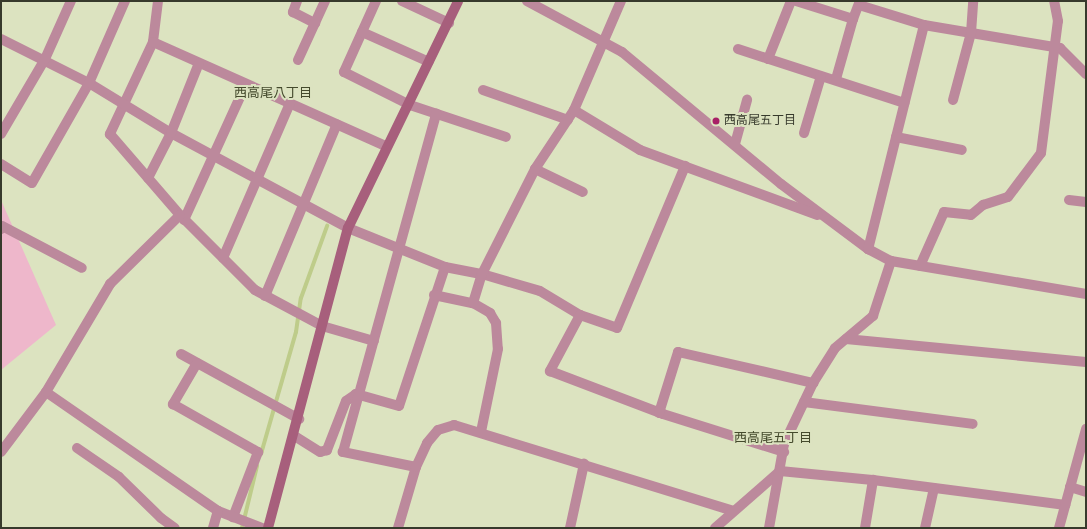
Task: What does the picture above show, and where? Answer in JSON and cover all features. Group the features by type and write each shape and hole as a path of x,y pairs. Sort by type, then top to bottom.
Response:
{"street":[{"path":"1,134 45,59 71,1"},
{"path":"1,164 32,183 89,83 125,1"},
{"path":"158,1 153,42 126,103 110,134 182,217 255,290 322,326 374,341"},
{"path":"297,1 293,12 315,23"},
{"path":"298,60 325,1"},
{"path":"376,1 344,72 410,105 506,137"},
{"path":"402,1 449,23"},
{"path":"268,528 299,419 348,228 386,146 410,105 458,1"},
{"path":"527,1 604,44 622,52 644,68 735,144 868,249 891,261 1086,294"},
{"path":"474,303 482,274 534,169 574,110 604,44 621,1"},
{"path":"768,59 791,1"},
{"path":"796,1 853,19"},
{"path":"953,100 971,33 973,1"},
{"path":"920,266 944,212 971,215 983,205 1008,197 1042,153 1058,21 1054,1"},
{"path":"836,79 853,19 860,3 924,25 1060,48 1086,74"},
{"path":"868,249 924,25"},
{"path":"362,32 429,62"},
{"path":"1,39 45,59 126,103 171,133 348,228 445,267 482,274 540,291 580,314 617,328 685,166"},
{"path":"153,42 386,146"},
{"path":"738,49 821,76 836,79 904,103"},
{"path":"148,178 171,133 199,63"},
{"path":"804,133 821,76"},
{"path":"1,452 46,392 110,284 182,217 214,156 246,84"},
{"path":"483,90 568,120"},
{"path":"735,144 747,100"},
{"path":"223,258 290,103"},
{"path":"574,110 640,150 830,220"},
{"path":"416,466 342,452 400,249 436,114"},
{"path":"265,296 302,204 337,124"},
{"path":"896,137 962,150"},
{"path":"534,169 583,192"},
{"path":"1069,200 1086,202"},
{"path":"1,229 2,226 82,268"},
{"path":"769,528 784,452 784,444 813,383 835,348 873,316 891,261"},
{"path":"294,436 320,452 327,450 346,401 350,396 359,394 399,406 428,322 434,295 445,267"},
{"path":"434,295 474,303 490,313 496,323 498,349 481,432"},
{"path":"580,314 550,371 659,413 784,452"},
{"path":"846,339 1086,362"},
{"path":"659,413 678,352 813,383"},
{"path":"181,354 299,419"},
{"path":"197,362 173,404 258,452 233,517"},
{"path":"46,392 218,511 262,528"},
{"path":"804,402 973,424"},
{"path":"398,528 416,466 427,442 438,430 454,425 481,432 733,511"},
{"path":"1059,528 1084,442 1086,429"},
{"path":"77,448 119,477 160,518 175,528"},
{"path":"570,528 584,464"},
{"path":"716,528 733,511 780,472 873,480 1065,505"},
{"path":"865,528 873,480"},
{"path":"1070,486 1086,492"},
{"path":"925,528 934,488"},
{"path":"213,528 218,511"}],"shaded area":[{"path":"1,200 56,325 1,370"}],"waterway":[{"path":"261,454 296,332 301,298 327,226"},
{"path":"242,528 257,466"}],"place":[{"name":"西高尾五丁目","path":"716,121"}],"district":[{"name":"西高尾八丁目","path":"273,93"},
{"name":"西高尾五丁目","path":"773,438"}]}
